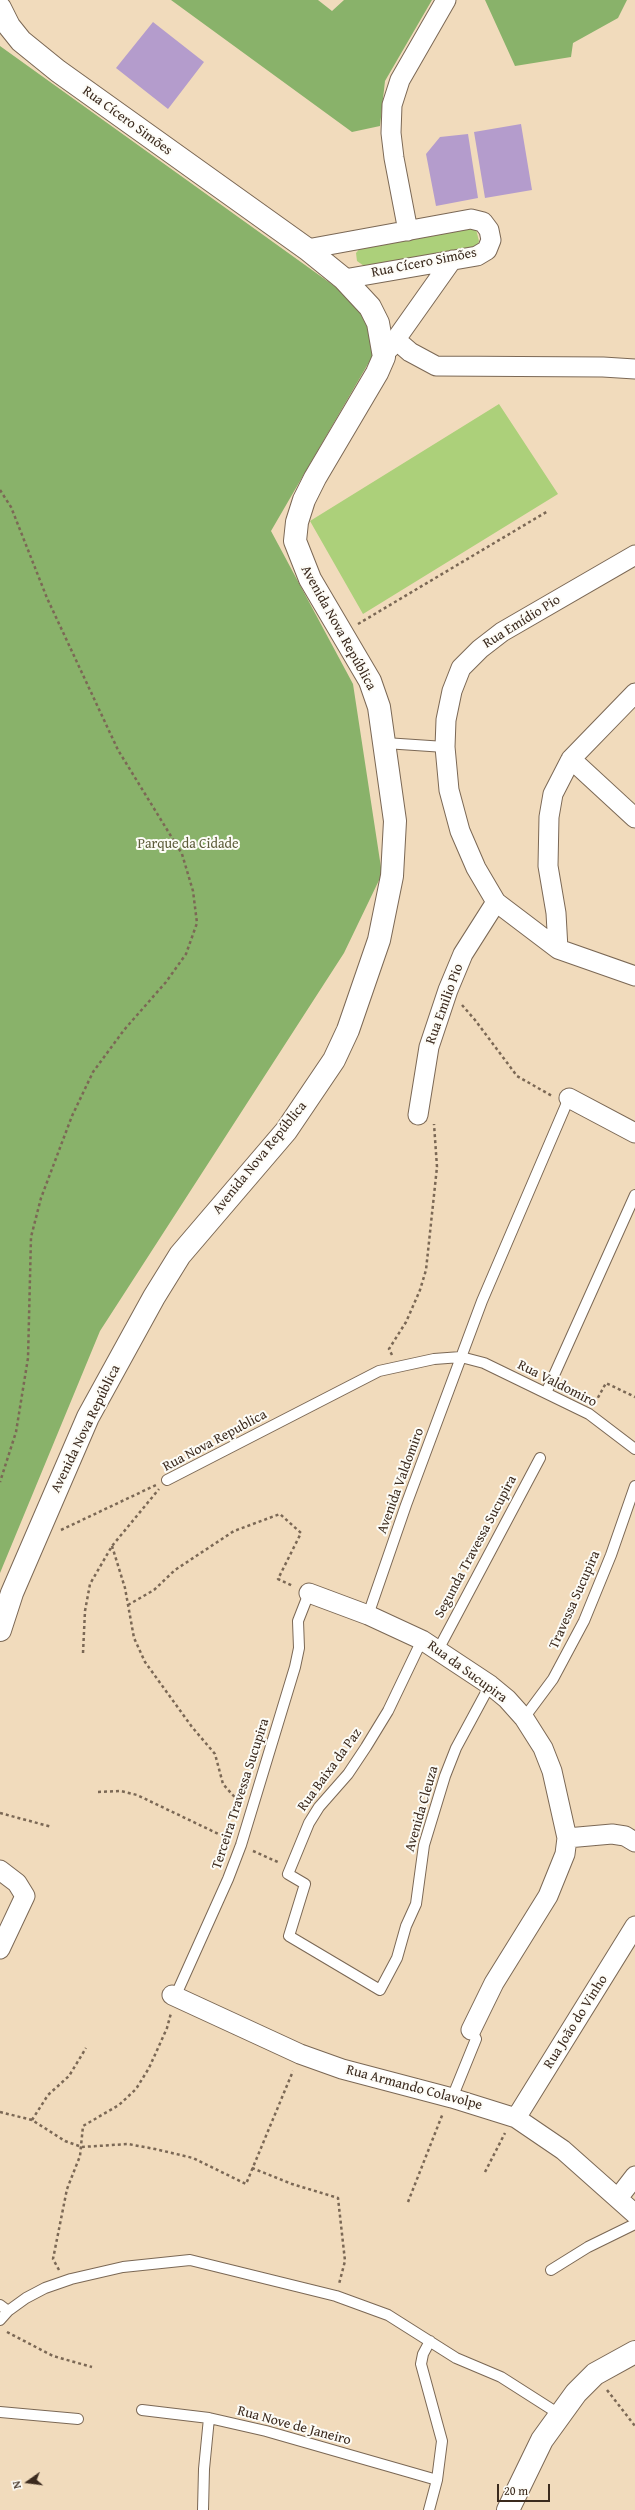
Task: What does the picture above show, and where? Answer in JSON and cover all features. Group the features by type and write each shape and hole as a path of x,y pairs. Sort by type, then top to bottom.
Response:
{"street":[{"path":"408,231 394,158 391,133 392,105 400,80 446,0"},
{"name":"Rua Cícero Simões","path":"0,8 9,26 21,41 58,71 307,249 344,279 477,256 487,250 491,240 489,230 483,222 471,219 307,249"},
{"path":"384,357 395,339 452,260"},
{"path":"344,279 370,307 378,323 384,357"},
{"path":"395,339 410,352 436,366 603,367 635,369"},
{"name":"Avenida Nova República","path":"0,1630 12,1593 88,1417 180,1255 286,1131 334,1060 348,1030 379,940 392,876 395,821 379,707 370,681 301,560 295,541 297,522 304,500 315,478 377,373 384,357"},
{"name":"Rua Emídio Pio","path":"496,902 476,868 460,831 449,790 445,747 446,720 452,691 461,668 480,649 502,632 635,555"},
{"path":"558,949 556,913 548,866 549,817 553,794 571,759 635,693"},
{"path":"571,759 635,818"},
{"path":"496,902 558,949 635,976"},
{"name":"Rua Emilio Pio","path":"426,1116 429,1048 448,990 463,954 496,902"},
{"path":"568,1101 635,1133"},
{"name":"Rua da Sucupira","path":"308,1593 368,1615 430,1645 490,1685 524,1718 543,1748 552,1771 567,1838 565,1854 548,1896 494,1983 471,2030"},
{"path":"567,1838 612,1834 625,1836 635,1842"},
{"path":"0,1870 17,1883 25,1896 0,1949"},
{"name":"Rua João do Vinho","path":"516,2118 635,1926"},
{"name":"Rua Armando Colavolpe","path":"174,1996 300,2054 370,2078 452,2098 516,2118 563,2150 635,2214"},
{"path":"618,2198 635,2176"},
{"path":"508,2510 538,2447 559,2414 576,2393 595,2374 635,2352"}],"lane":[{"path":"385,744 445,747"},
{"name":"Avenida Valdomiro","path":"368,1615 461,1357 502,1252 568,1101"},
{"path":"546,1392 635,1195"},
{"name":"Rua Nova Republica","path":"168,1480 379,1371 396,1366 434,1359 461,1357"},
{"name":"Rua Valdomiro","path":"461,1357 484,1363 589,1414 635,1449"},
{"name":"Segunda Travessa Sucupira","path":"430,1645 540,1458"},
{"name":"Travessa Sucupira","path":"524,1718 554,1679 584,1621 611,1555 635,1486"},
{"name":"Terceira Travessa Sucupira","path":"174,1996 228,1879 241,1845 295,1667 299,1648 298,1621 308,1593"},
{"name":"Rua Baixa da Paz","path":"291,1868 309,1823 319,1807 348,1774 430,1645"},
{"name":"Avenida Cleuza","path":"291,1868 288,1874 306,1884 289,1936 380,1990 397,1958 406,1926 416,1904 424,1845 456,1748 490,1685"},
{"path":"452,2098 476,2039 471,2030"},
{"path":"551,2270 588,2246 635,2224"},
{"path":"0,2320 4,2308 45,2288 65,2281 122,2268 164,2261 190,2260 224,2267 293,2287 336,2296 388,2315 456,2358 502,2377 559,2414"},
{"path":"429,2510 437,2480 442,2441 421,2364 423,2354 430,2341"},
{"name":"Rua Nove de Janeiro","path":"142,2410 209,2418 266,2431 437,2480"},
{"path":"0,2412 78,2419"},
{"path":"203,2510 204,2469 209,2418"}],"path":[{"path":"0,490 11,508 47,598 118,750 182,854 193,891 197,923 186,954 166,982 124,1030 93,1072 72,1116 40,1198 32,1237 28,1358 16,1432 0,1482"},
{"path":"342,633 548,510"},
{"path":"448,990 475,1020 517,1076 568,1101"},
{"path":"396,1366 389,1349 406,1322 420,1290 430,1247 437,1167 426,1116"},
{"path":"589,1414 606,1383 635,1397"},
{"path":"33,1543 168,1480"},
{"name":"Rua Nova Republica","path":"83,1653 84,1611 90,1584 112,1546 168,1480"},
{"path":"128,1605 154,1590 175,1570 234,1531 280,1514 301,1533 278,1579 308,1593"},
{"path":"112,1546 128,1605 134,1638 145,1662 192,1728 215,1754 223,1784 251,1814"},
{"path":"98,1792 121,1791 137,1795 161,1805 291,1868"},
{"path":"0,1813 52,1827"},
{"path":"65,2281 53,2259 67,2189 82,2147 83,2126 119,2105 136,2089 167,2028 174,1996"},
{"path":"32,2120 48,2095 68,2076 86,2048"},
{"path":"0,2112 32,2120 65,2141 82,2147 128,2144 155,2149 193,2158 246,2184 300,2054"},
{"path":"408,2202 446,2106 452,2098"},
{"path":"484,2172 516,2118"},
{"path":"252,2168 292,2184 338,2198 345,2261 336,2296"},
{"path":"0,2328 53,2356 92,2367"},
{"path":"595,2374 635,2426"}],"green space":[{"path":"171,0 318,0 332,11 344,0 432,0 385,81 380,126 352,132"},
{"path":"485,0 627,0 618,18 573,43 571,57 515,66"},
{"name":"Parque da Cidade","path":"0,46 390,326 271,531 353,684 382,874 344,953 100,1331 0,1573"},
{"path":"468,226 476,229 479,241 477,247 364,266 357,261 356,253 361,247"},
{"path":"499,404 558,494 363,614 310,521"}],"building":[{"path":"153,22 204,62 168,109 116,68"},
{"path":"521,124 532,190 485,198 474,132"},
{"path":"468,134 478,198 436,206 426,154 440,137"}]}
